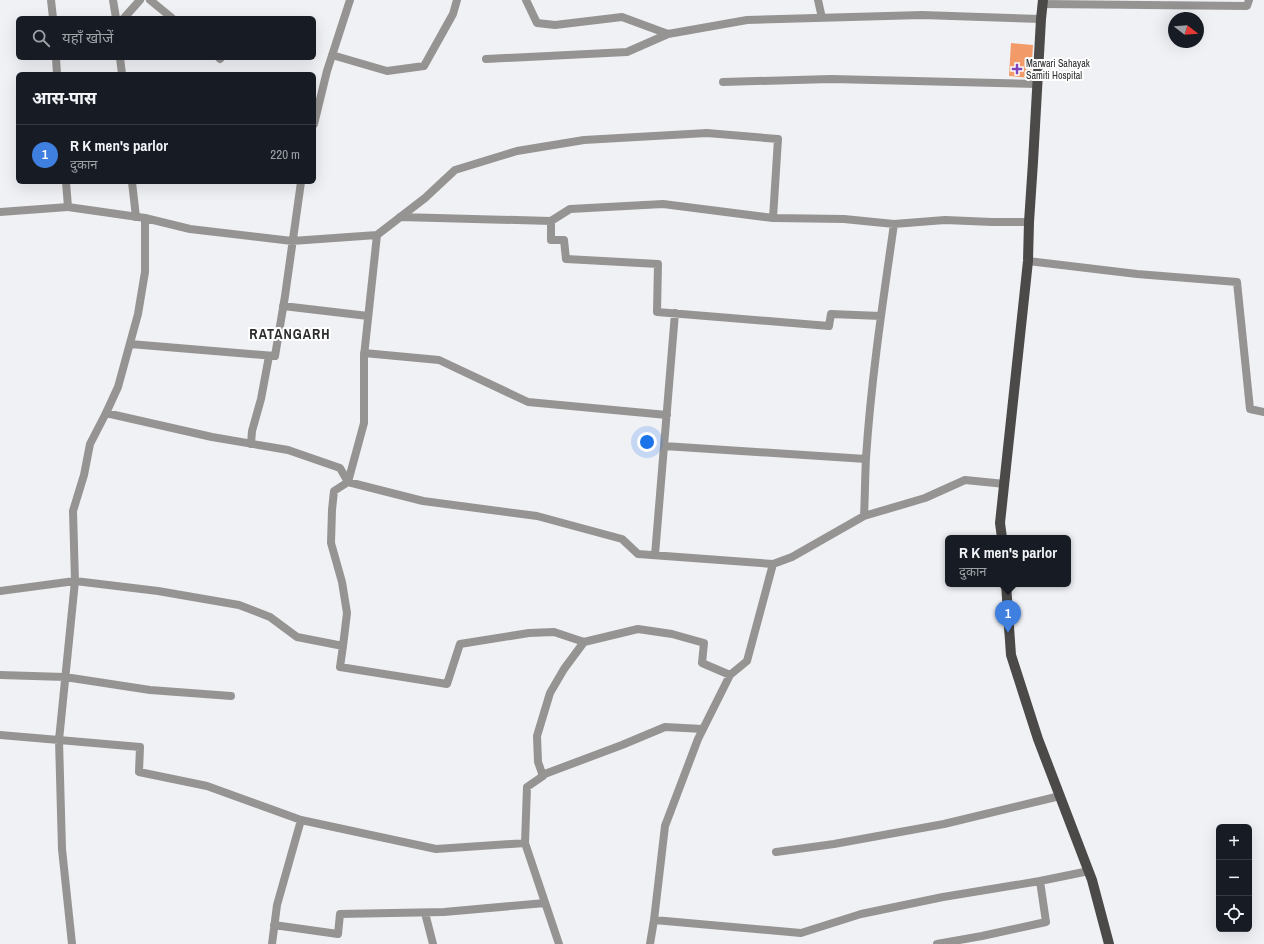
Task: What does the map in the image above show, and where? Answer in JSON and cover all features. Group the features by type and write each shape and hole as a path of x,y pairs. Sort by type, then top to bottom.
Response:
{"main road":[{"path":"1002,535 1000,523 1028,261 1028,222 1043,2"},
{"path":"1006,587 1011,655 1038,739 1089,871 1109,944"}],"street":[{"path":"51,0 53,16"},
{"path":"113,0 116,16"},
{"path":"126,16 140,0"},
{"path":"150,0 170,16"},
{"path":"316,116 332,55 350,0"},
{"path":"332,55 387,71 424,66 453,14 457,0"},
{"path":"526,0 537,23 555,25 622,17 668,34"},
{"path":"818,0 822,18"},
{"path":"1043,2 1247,6 1248,0"},
{"path":"486,59 627,52 668,34 747,20 922,16 1041,19"},
{"path":"56,60 57,72"},
{"path":"120,60 122,72"},
{"path":"723,82 830,80 1038,84"},
{"path":"0,212 68,207 145,218 190,229 292,241 377,235 425,198 455,170 517,151 584,140 707,133 778,139 773,218"},
{"path":"66,184 68,207"},
{"path":"132,184 136,217"},
{"path":"130,344 275,356 284,306 301,184"},
{"path":"400,217 551,221 570,209 662,204 773,218 844,219 894,224 945,220 1028,222"},
{"path":"72,944 62,849 59,740 75,580 73,511 84,475 90,444 118,387 138,314 145,272 145,218"},
{"path":"551,221 550,240 564,240 566,259 658,264 657,312 829,326 831,314 881,316"},
{"path":"864,516 866,459 881,316 894,224"},
{"path":"377,235 364,353 364,423 348,482 334,491 332,510 331,544 342,582 348,613 340,667 447,684 460,644 529,633 554,632 584,642 638,629 672,634 704,643 702,663 730,675"},
{"path":"1028,261 1137,274 1237,282 1250,409 1264,412"},
{"path":"284,306 368,316"},
{"path":"656,555 675,313"},
{"path":"364,353 439,360 528,402 667,415"},
{"path":"250,444 261,399 269,356"},
{"path":"106,413 212,437 288,450 340,468 348,482 422,500 537,516 622,539 638,554 773,564 792,557 864,516 925,498 965,480 1005,484"},
{"path":"664,446 866,459"},
{"path":"650,944 665,826 703,729 730,675 747,661 773,564"},
{"path":"0,592 75,580 158,591 239,605 270,617 297,637 343,646"},
{"path":"542,774 538,762 537,736 550,693 584,642"},
{"path":"0,675 65,677 150,690 231,696"},
{"path":"559,944 525,843 527,787 543,776 542,774 622,745 664,727 703,729"},
{"path":"0,735 140,747 139,772 207,786 301,820 436,849 525,843"},
{"path":"776,852 834,844 944,824 1060,796"},
{"path":"272,944 277,905 301,820"},
{"path":"654,920 801,933 860,914 943,897 1040,881 1089,871"},
{"path":"937,944 1046,922 1040,881"},
{"path":"274,925 338,934 340,914 444,912 545,903"},
{"path":"425,913 433,944"}],"building":[{"path":"1011,43 1033,45 1031,78 1009,76"}],"place":[{"name":"Marwari Sahayak Samiti Hospital","path":"1017,69"},
{"name":"R K men's parlor","path":"1008,633"}],"district":[{"name":"RATANGARH","path":"290,334"}]}
